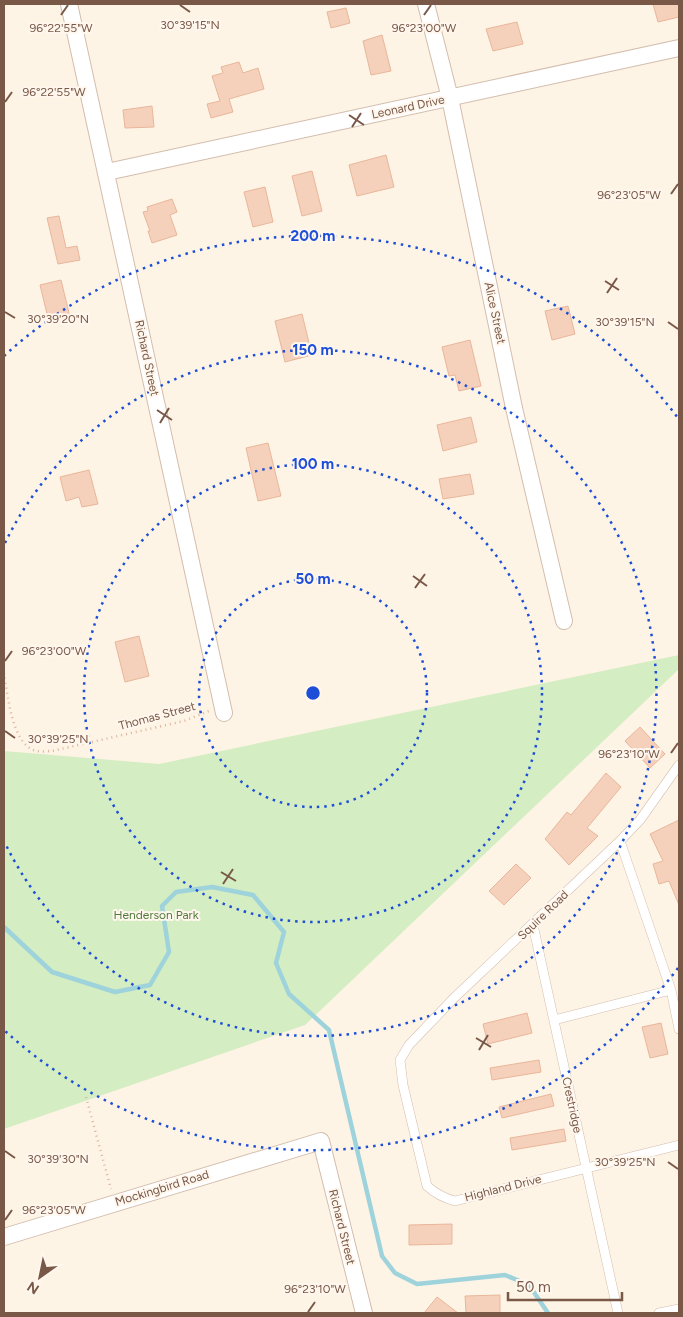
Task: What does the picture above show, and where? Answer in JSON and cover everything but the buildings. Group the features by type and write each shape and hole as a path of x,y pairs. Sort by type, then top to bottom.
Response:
{"street":[{"name":"Richard Street","path":"69,4 223,710"},
{"name":"Alice Street","path":"426,4 450,98 514,408 564,621"},
{"name":"Leonard Drive","path":"107,172 679,48"},
{"name":"Richard Street","path":"321,1140 364,1313"},
{"name":"Mockingbird Road","path":"4,1237 321,1140"}],"lane":[{"name":"Squire Road","path":"400,1060 409,1046 454,998 533,925 640,820 679,765"},
{"path":"620,841 671,990 679,1029"},
{"name":"Crestridge","path":"533,925 618,1313"},
{"path":"554,1020 671,990"},
{"name":"Highland Drive","path":"400,1060 402,1085 427,1186 435,1194 445,1199 455,1201 679,1144"},
{"path":"659,1313 679,1309"}],"path":[{"name":"Thomas Street","path":"4,672 15,729 25,745 36,751 52,751 223,710"},
{"path":"86,1097 115,1202"}],"green space":[{"name":"Henderson Park","path":"679,655 679,669 305,1025 4,1129 4,751 159,764"}],"waterway":[{"path":"4,927 52,972 115,992 150,985 169,952 162,906 176,892 212,887 253,895 284,932 276,963 289,994 329,1030 382,1256 395,1273 417,1284 505,1275 529,1285 548,1313"}]}
